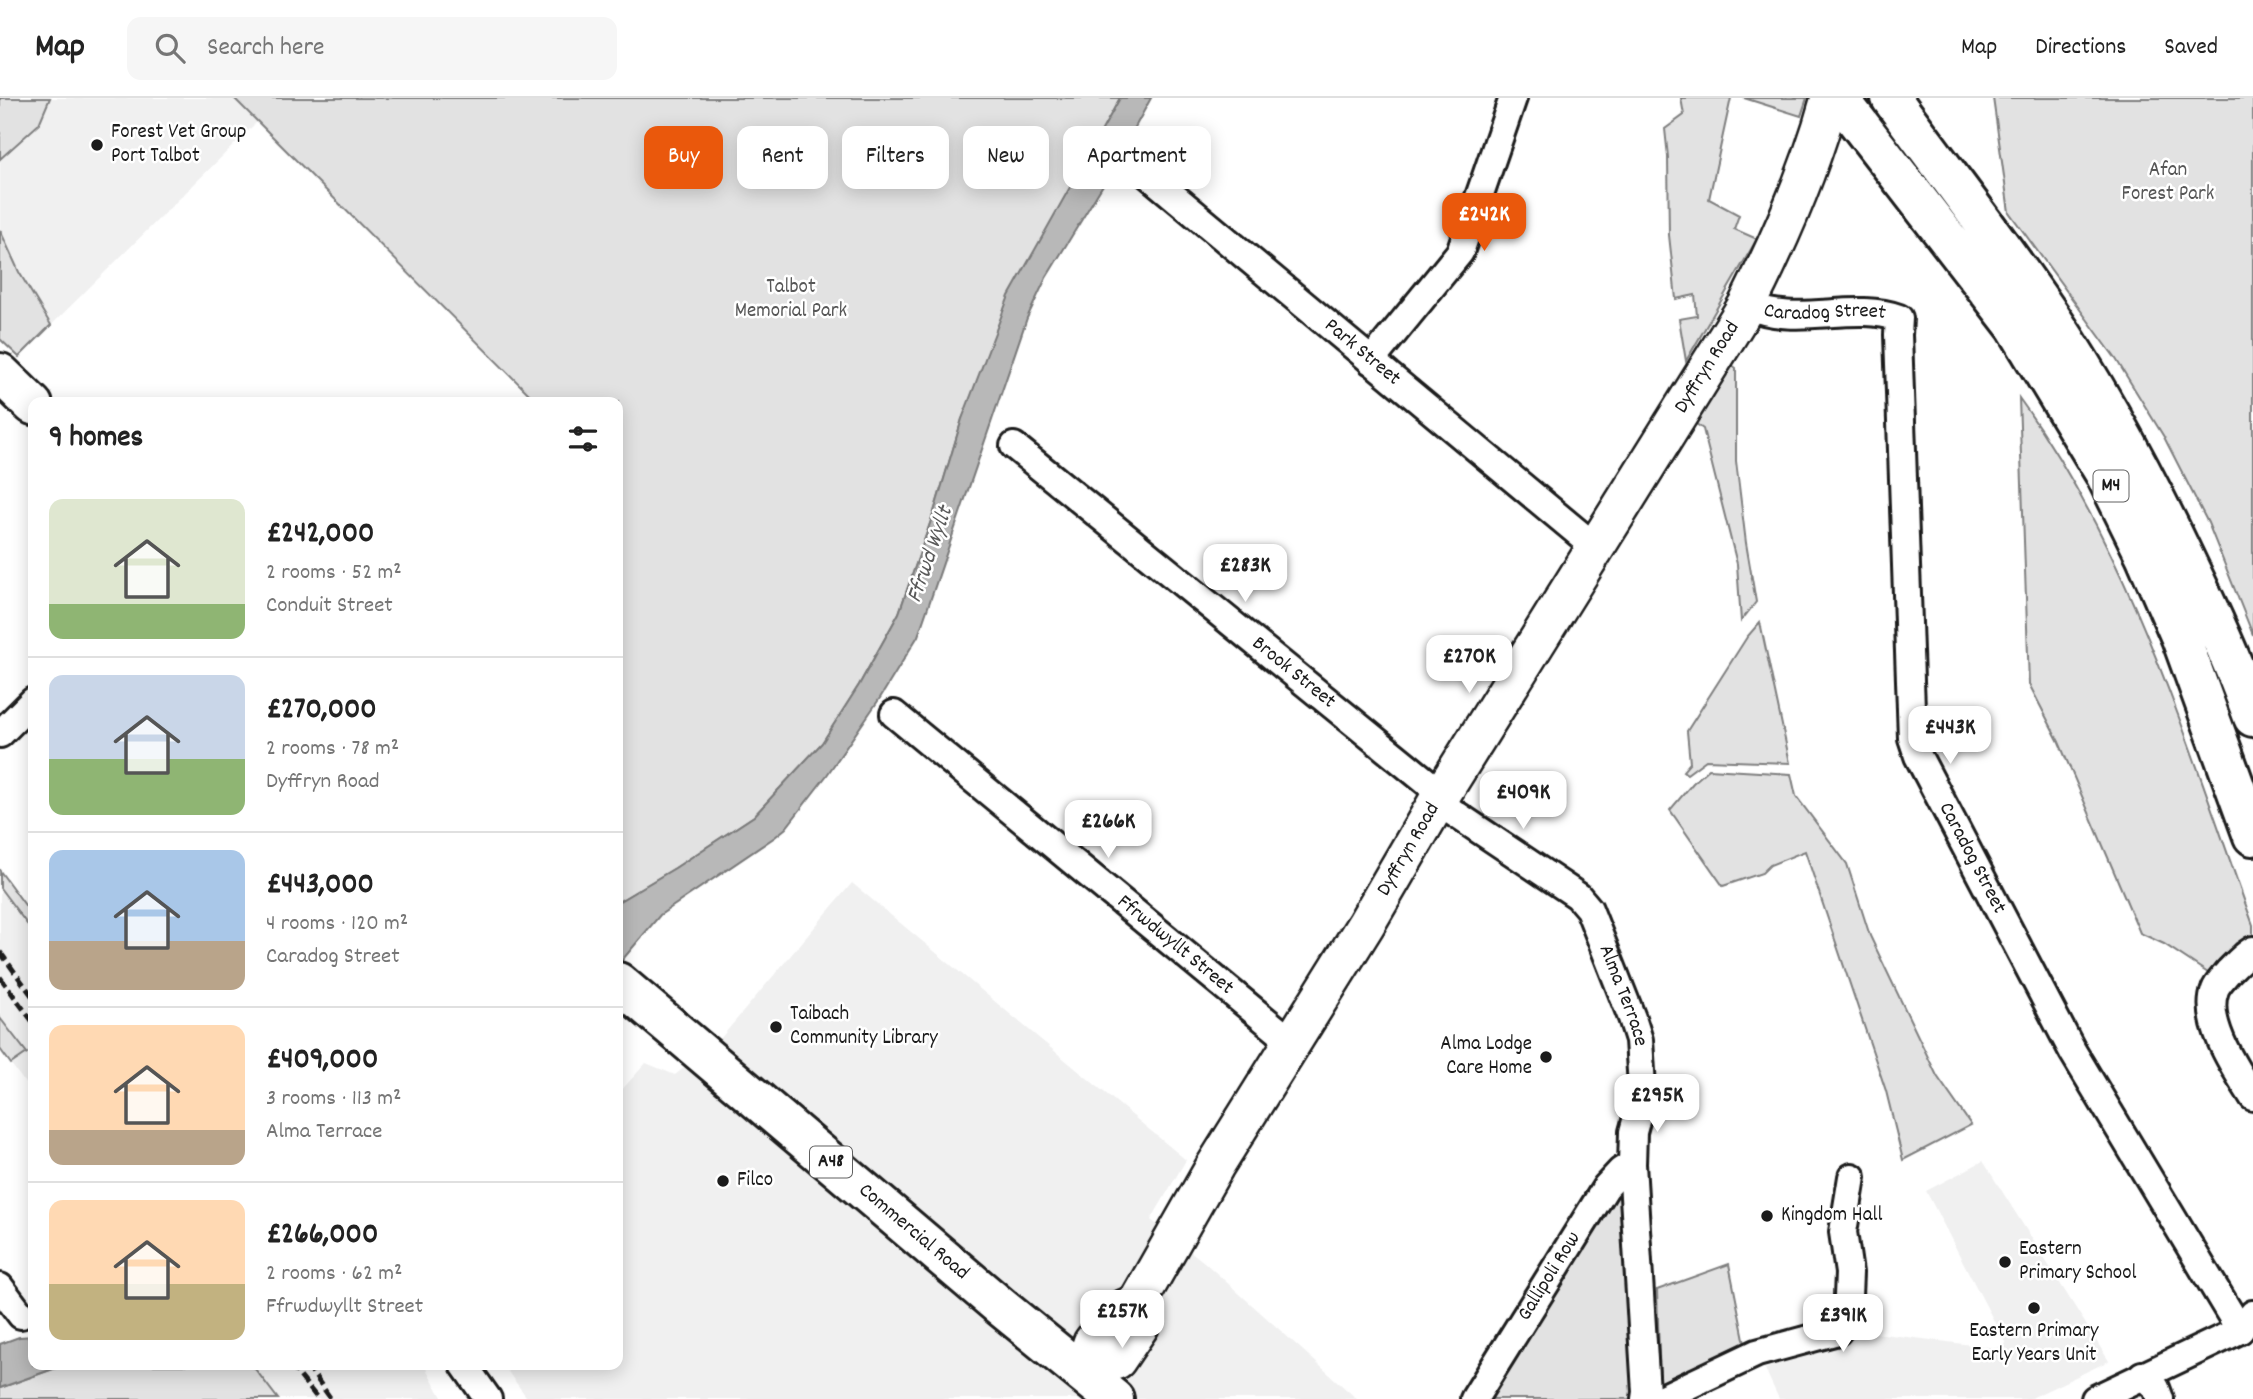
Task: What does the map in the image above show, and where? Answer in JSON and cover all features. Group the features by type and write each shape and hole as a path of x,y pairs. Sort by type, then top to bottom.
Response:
{"main road":[{"name":"M4","path":"1839,98 1990,265 2050,317 2134,457 2215,621 2253,717"},
{"name":"M4","path":"1891,98 1990,265 2016,327 2105,474 2145,555 2181,638 2253,836"},
{"path":"0,373 28,400"},
{"name":"Commercial Road","path":"623,986 1001,1307 1114,1399"}],"street":[{"path":"1371,361 1460,252 1513,98"},
{"name":"Dyffryn Road","path":"1082,1372 1092,1343 1114,1313 1137,1303 1215,1167 1366,924 1440,797 1746,305 1770,259 1803,183 1830,98"},
{"name":"Park Street","path":"1165,189 1583,537 1596,545"},
{"name":"Caradog Street","path":"1746,305 1761,312 1806,316 1882,312 1899,318 1912,738 1918,756 2073,1052 2246,1322"},
{"name":"Brook Street","path":"1014,446 1428,783 1440,797"},
{"path":"0,734 28,706"},
{"name":"Ffrwdwyllt Street","path":"894,714 1293,1043"},
{"name":"Alma Terrace","path":"1440,797 1451,811 1578,896 1590,909 1632,1018 1639,1040 1642,1087 1633,1132 1632,1164 1645,1399"},
{"path":"2253,950 2244,956 2215,988 2213,1007 2217,1030 2232,1063 2253,1097"},
{"name":"Gallipoli Row","path":"1475,1399 1606,1187 1632,1164"},
{"path":"1660,1399 1757,1353 1838,1331 1847,1319 1849,1273 1843,1232 1852,1177"},
{"path":"0,1287 18,1317"},
{"path":"2095,1399 2246,1322"},
{"path":"468,1370 488,1399"},
{"path":"2142,1375 2156,1388 2160,1399"}],"shaded area":[{"path":"0,98 234,98 258,121 19,357 0,339"},
{"path":"852,883 1186,1160 1151,1220 1204,1262 1357,1399 528,1399 507,1370 623,1370 623,1088 646,1063 675,1075 720,1039"},
{"path":"0,888 28,925 28,1087 11,1064 27,1052 0,1018"},
{"name":"Eastern Primary School","path":"1983,1161 2109,1361 2029,1399 1779,1399 1765,1369 1846,1338 1875,1333 1996,1348 2006,1344 1926,1191"},
{"path":"256,1370 427,1370 443,1399 278,1399"}],"green space":[{"path":"0,98 50,98 39,124 0,159"},
{"name":"Talbot Memorial Park","path":"234,98 1120,98 1105,126 1063,126 1063,189 1072,189 962,419 899,613 859,685 822,743 754,816 623,899 623,397 532,397"},
{"path":"1681,98 1731,98 1709,199 1739,215 1734,229 1757,239 1686,361 1679,319 1697,316 1695,295 1676,299 1669,235 1665,129 1684,115"},
{"path":"1744,98 1807,98 1801,116"},
{"name":"Afan Forest Park","path":"1993,98 2253,98 2253,635 2208,523 2164,437 2116,359 2009,212"},
{"path":"0,230 19,272 51,325 19,357 0,339"},
{"path":"1732,365 1736,368 1736,461 1756,602 1741,621 1737,564 1703,429 1695,423"},
{"path":"2019,398 2059,458 2126,586 2180,721 2253,925 2253,936 2236,943 2211,975 2164,944 2140,933 2059,742 2029,684"},
{"path":"1760,622 1790,763 1706,760 1687,774 1683,771 1690,763 1687,731 1747,637"},
{"path":"1709,769 1791,774 1796,796 1847,864 1870,936 1937,1076 1971,1125 1903,1160 1886,1091 1805,851 1770,865 1762,873 1723,886 1670,810"},
{"path":"0,871 28,909 28,925 0,888"},
{"path":"0,1018 27,1053 11,1064 0,1049"},
{"path":"1612,1193 1620,1196 1635,1399 1485,1399"},
{"path":"1729,1264 1745,1344 1660,1386 1657,1290"},
{"path":"50,1370 256,1370 278,1399 0,1399 0,1388"}],"water":[{"path":"1120,98 1151,98 1136,126 1104,126"},
{"name":"Ffrwd Wyllt","path":"1069,189 1100,189 1046,278 1027,318 918,636 880,698 827,775 786,828 660,915 623,959 623,899 754,816 822,743 859,685 899,613 962,419 1009,296"},
{"path":"28,1336 28,1370 50,1370 0,1388 0,1344"}],"railway":[{"path":"0,952 28,990"},
{"path":"0,977 28,1015"},
{"path":"295,1370 318,1399"},
{"path":"311,1370 331,1399"}],"place":[{"name":"Forest Vet Group Port Talbot","path":"97,145"},
{"name":"Taibach Community Library","path":"776,1027"},
{"name":"Alma Lodge Care Home","path":"1546,1057"},
{"name":"Filco","path":"723,1181"},
{"name":"Kingdom Hall","path":"1767,1216"},
{"name":"Eastern Primary School","path":"2005,1262"},
{"name":"Eastern Primary Early Years Unit","path":"2034,1308"}]}
